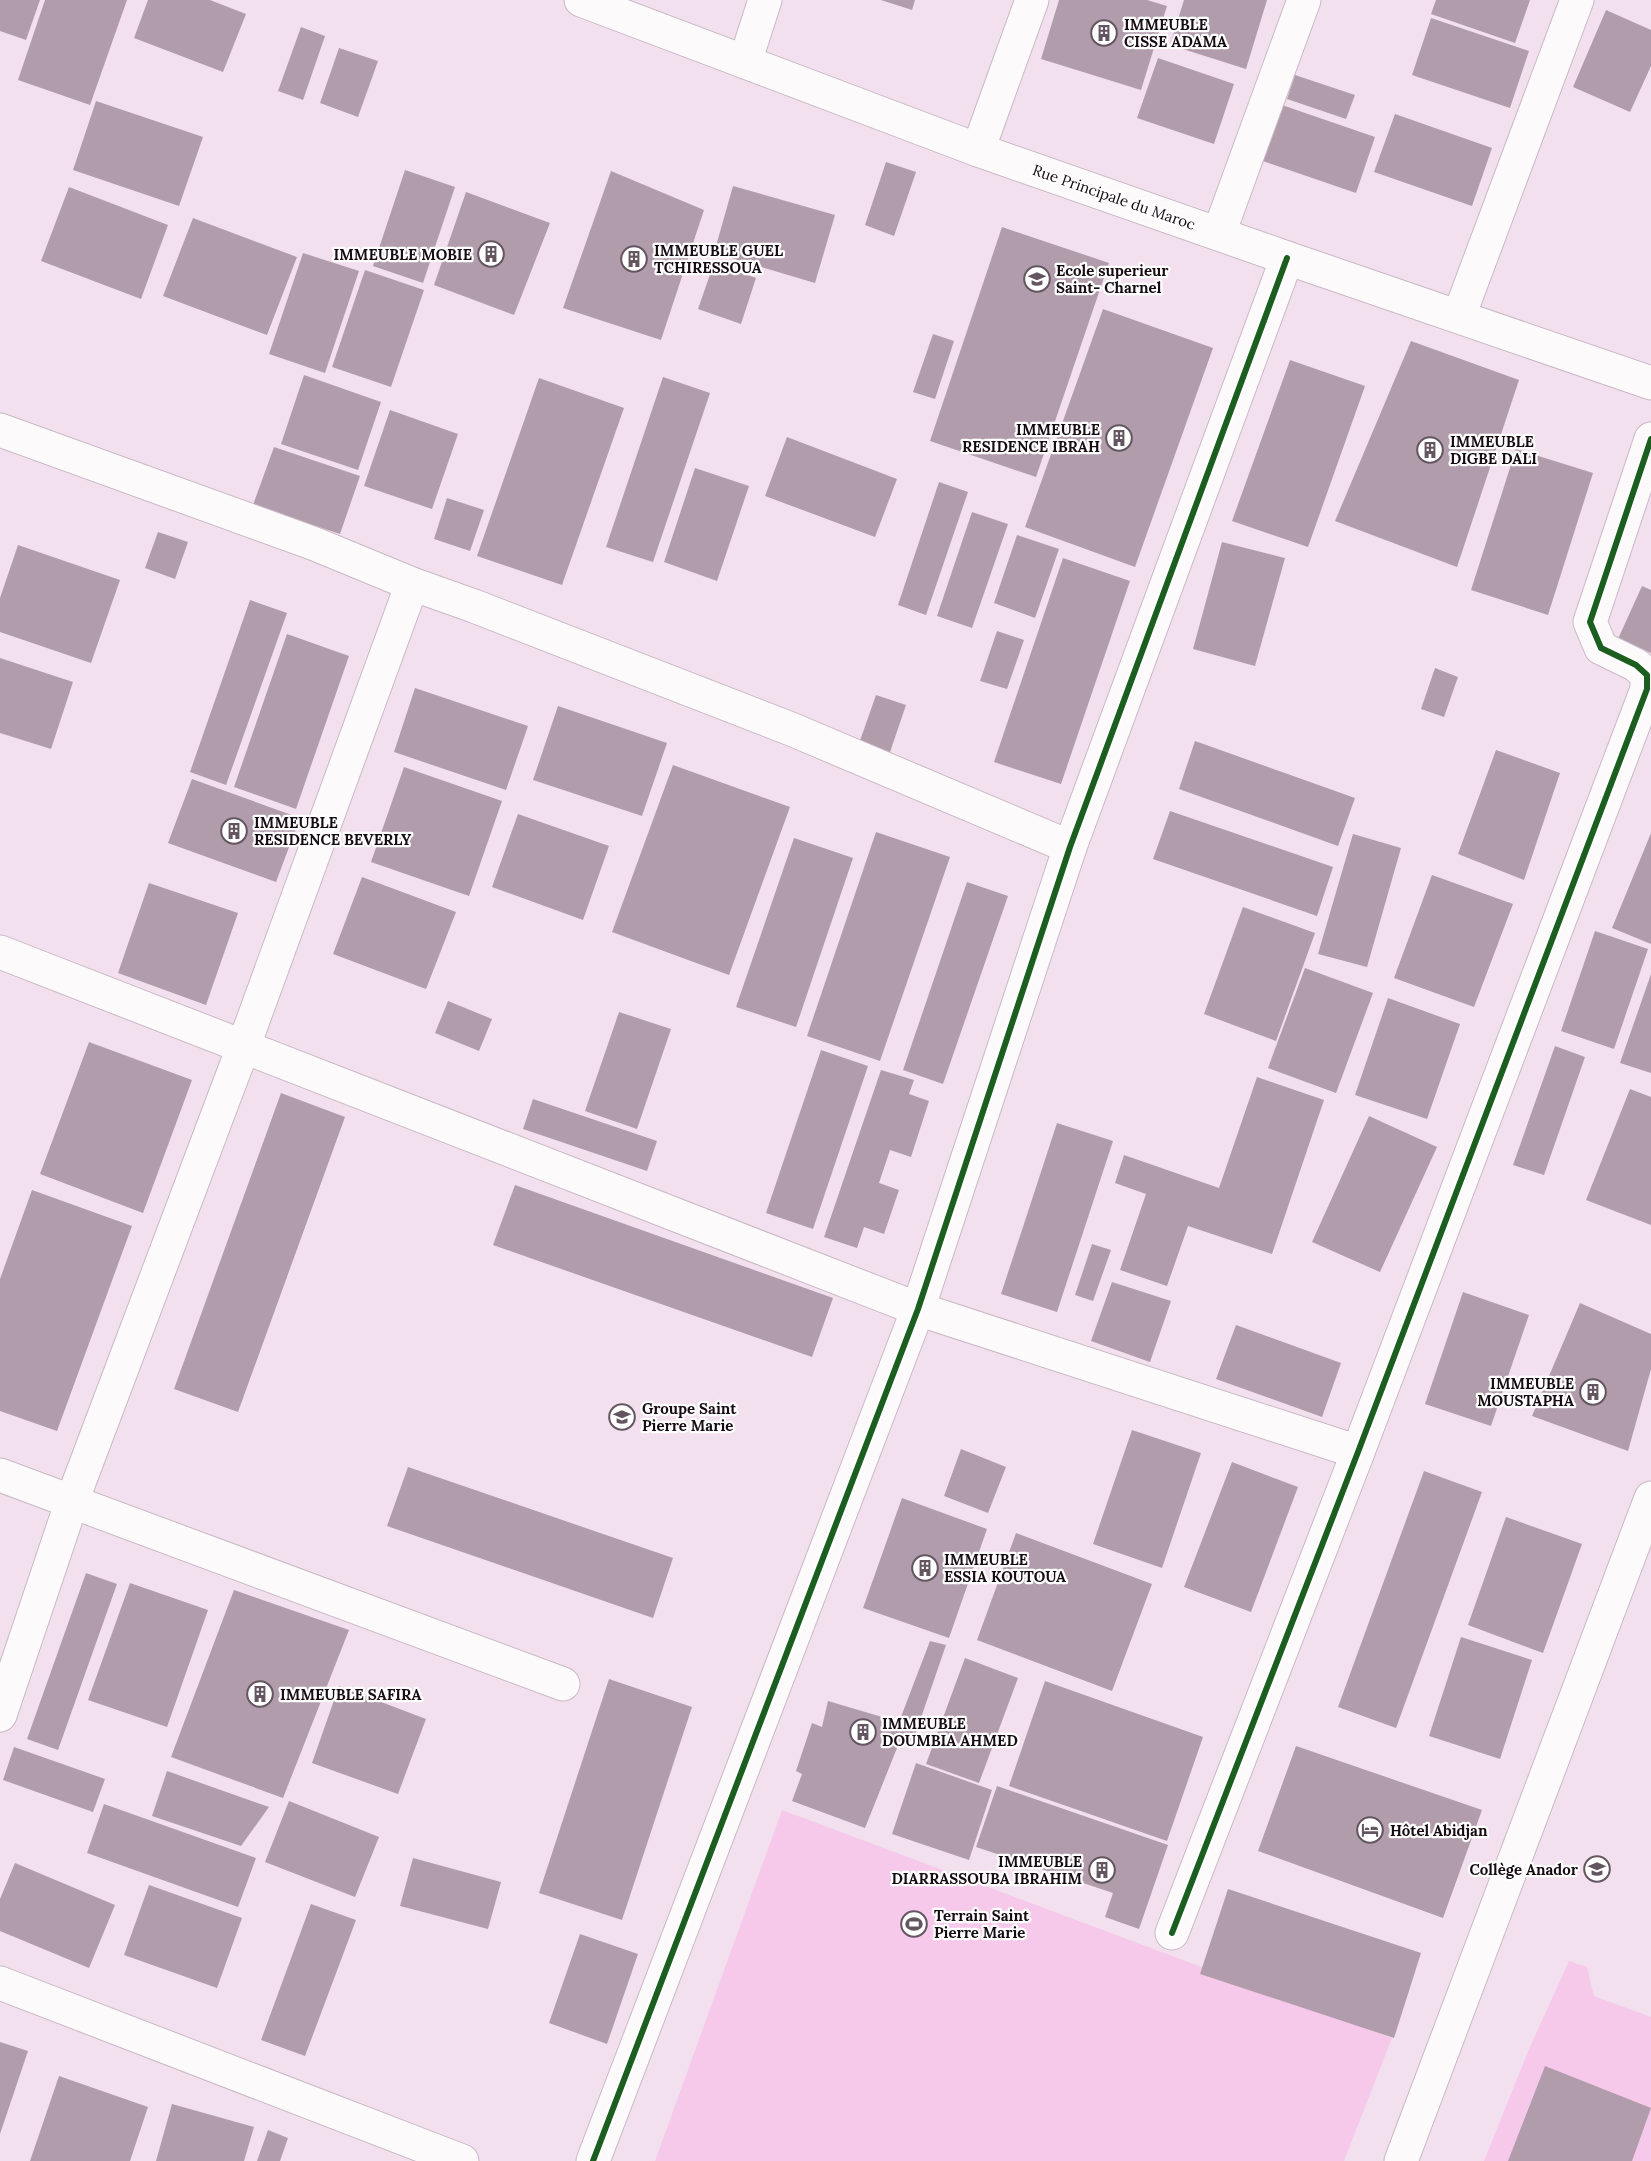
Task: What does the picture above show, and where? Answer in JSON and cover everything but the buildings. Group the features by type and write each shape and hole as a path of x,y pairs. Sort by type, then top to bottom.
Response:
{"street":[{"name":"Rue Principale du Maroc","path":"581,0 978,150 1651,383"},
{"path":"745,62 765,0"},
{"path":"978,150 1032,0"},
{"path":"1219,233 1304,0"},
{"path":"1459,316 1577,0"},
{"path":"594,2161 918,1309 1070,847 1287,258"},
{"path":"0,430 315,544 412,584 791,729 1070,847"},
{"path":"1172,1933 1358,1452 1647,689 1647,675 1636,665 1601,648 1590,622 1651,439"},
{"path":"0,1715 72,1501 244,1045 412,584"},
{"path":"0,952 918,1309 1358,1452"},
{"path":"0,1474 563,1684"},
{"path":"1401,2161 1651,1498"},
{"path":"0,1983 462,2161"}],"shaded area":[{"name":"Terrain Saint Pierre Marie","path":"782,1810 1392,2038 1344,2161 655,2161"},
{"path":"1569,1961 1587,1967 1594,1996 1651,2017 1651,2161 1484,2161 1529,2049"}],"cycle path":[{"path":"593,2161 918,1309 1070,847 1287,258"},
{"path":"1172,1933 1358,1452 1647,689 1647,675 1636,665 1601,648 1590,622 1651,439"}],"place":[{"name":"IMMEUBLE CISSE ADAMA","path":"1104,33"},
{"name":"IMMEUBLE MOBIE","path":"491,254"},
{"name":"IMMEUBLE GUEL TCHIRESSOUA","path":"634,259"},
{"name":"Ecole superieur Saint- Charnel","path":"1037,279"},
{"name":"IMMEUBLE RESIDENCE IBRAH","path":"1119,438"},
{"name":"IMMEUBLE DIGBE DALI","path":"1430,450"},
{"name":"IMMEUBLE RESIDENCE BEVERLY","path":"234,831"},
{"name":"IMMEUBLE MOUSTAPHA","path":"1593,1392"},
{"name":"Groupe Saint Pierre Marie","path":"622,1417"},
{"name":"IMMEUBLE ESSIA KOUTOUA","path":"925,1568"},
{"name":"IMMEUBLE SAFIRA","path":"260,1694"},
{"name":"IMMEUBLE DOUMBIA AHMED","path":"863,1732"},
{"name":"Hôtel Abidjan","path":"1370,1830"},
{"name":"Collège Anador","path":"1597,1869"},
{"name":"IMMEUBLE DIARRASSOUBA IBRAHIM","path":"1102,1870"},
{"name":"Terrain Saint Pierre Marie","path":"914,1924"}]}
